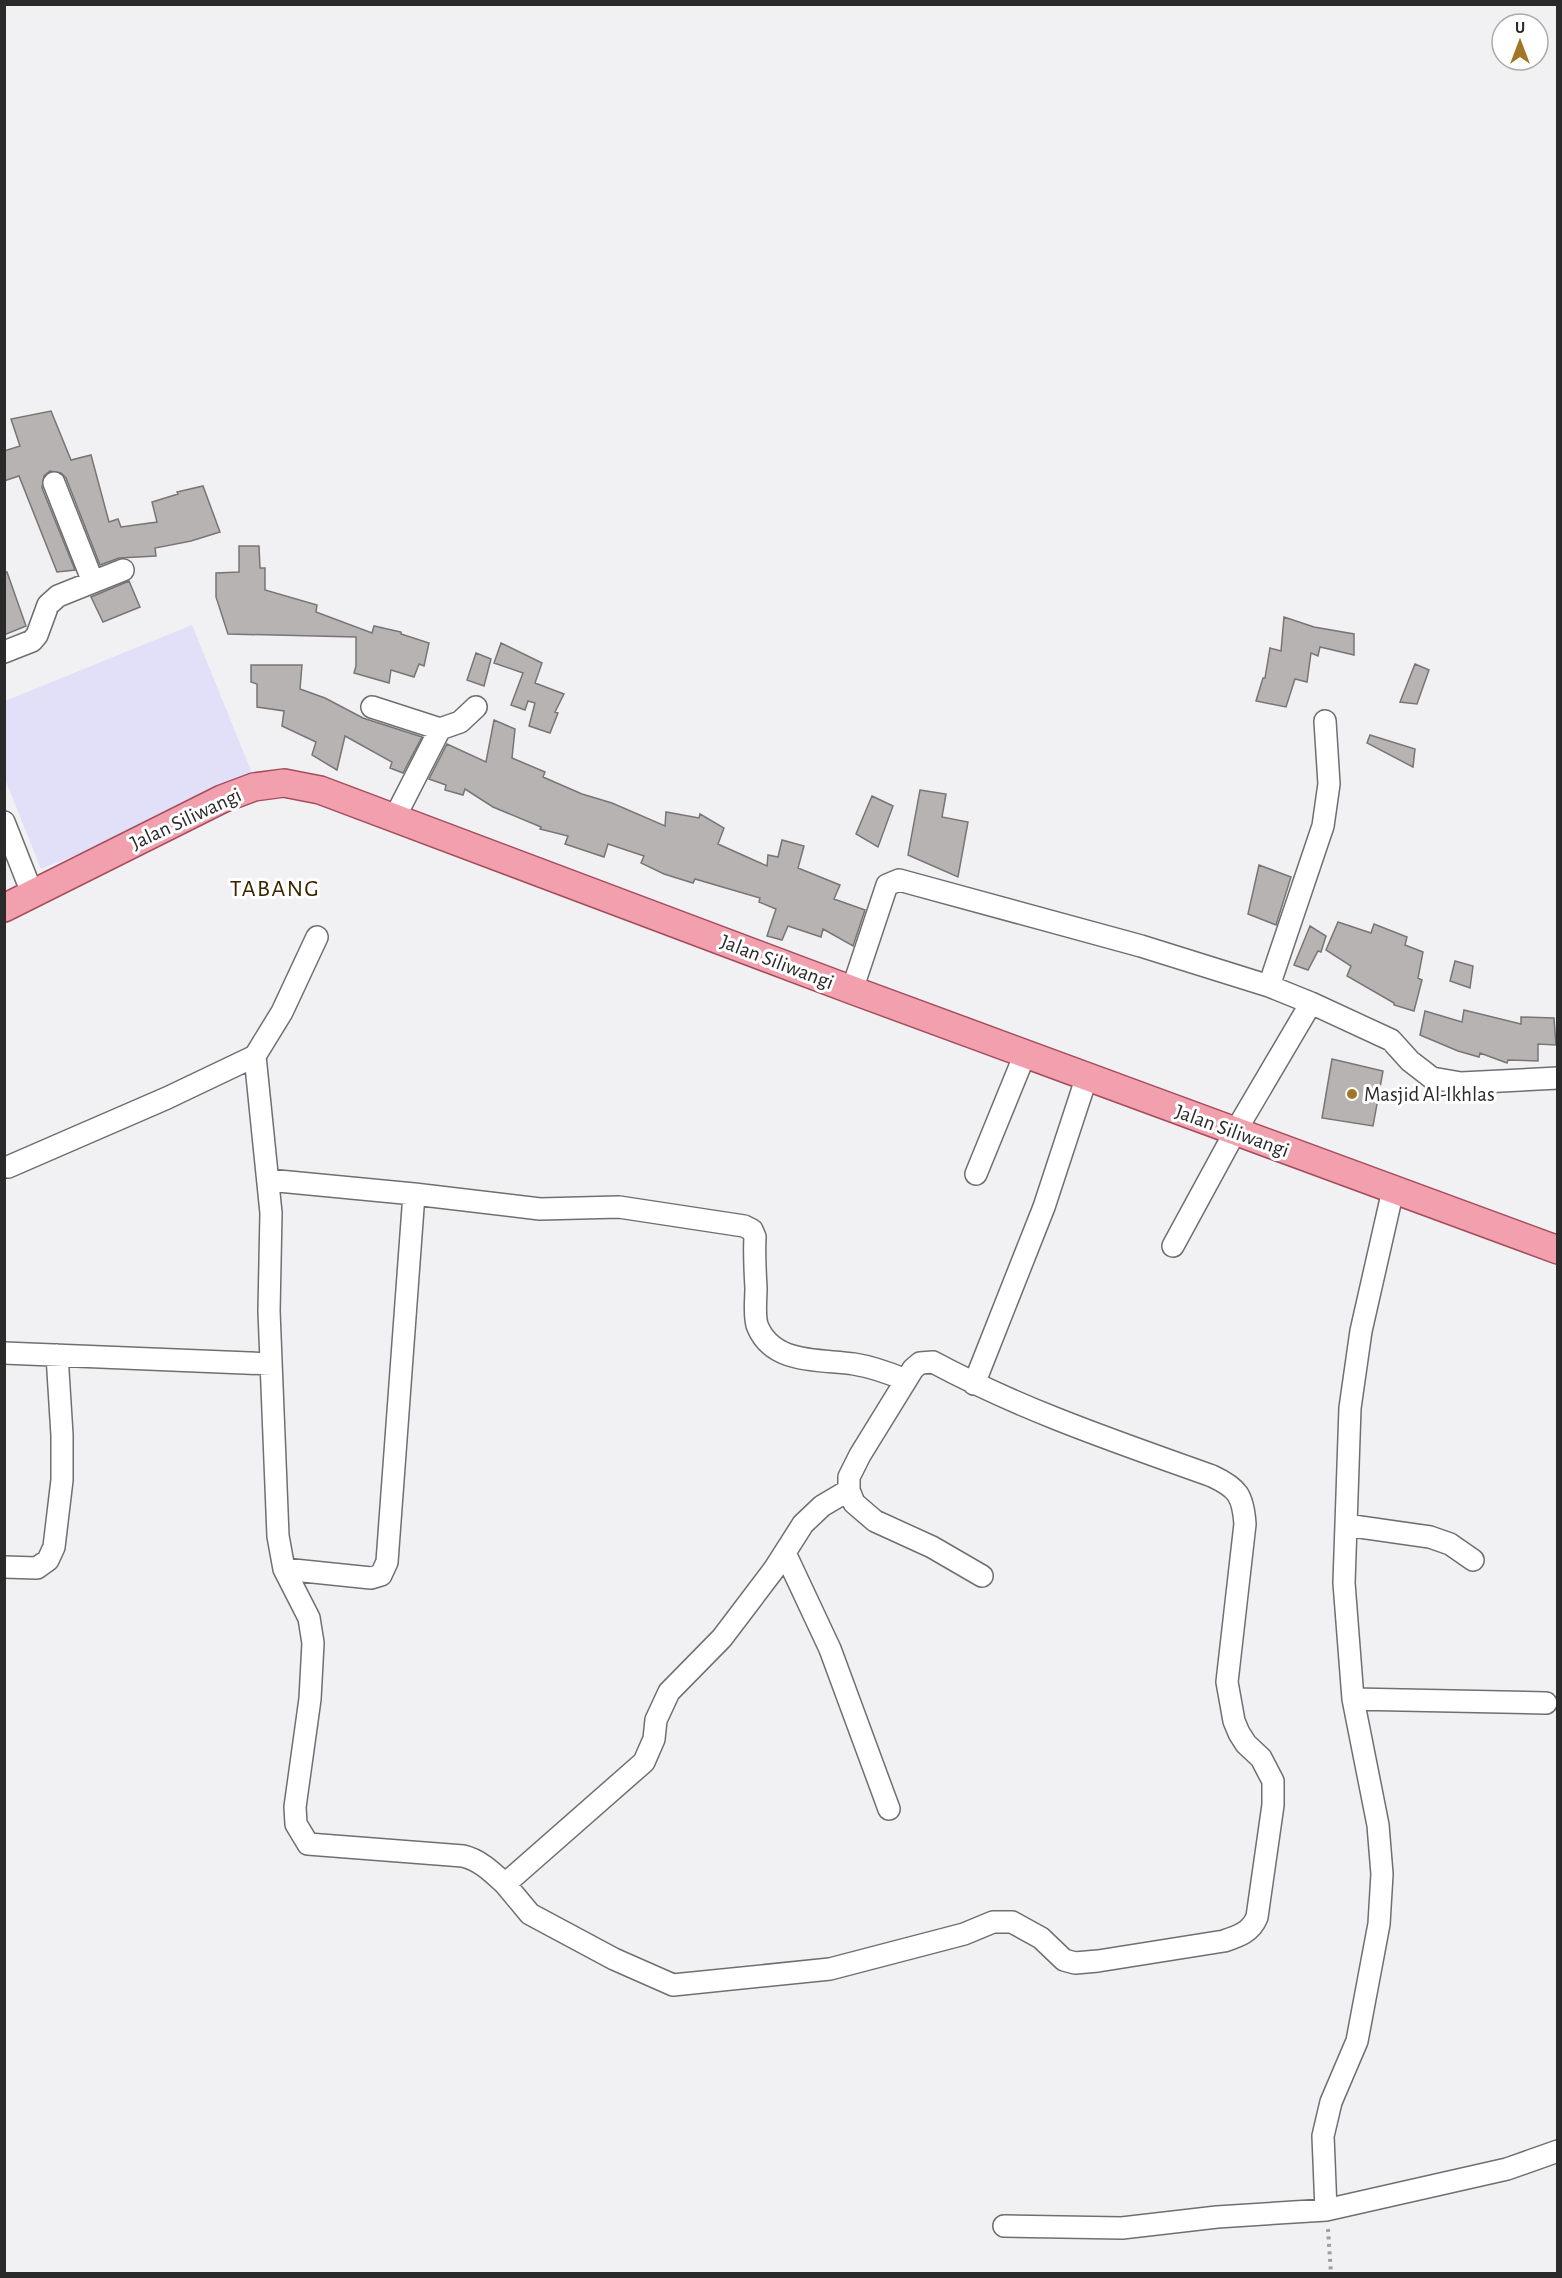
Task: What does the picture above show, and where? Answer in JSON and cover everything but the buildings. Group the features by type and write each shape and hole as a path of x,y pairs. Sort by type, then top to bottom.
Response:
{"main road":[{"name":"Jalan Siliwangi","path":"4,908 222,799 254,787 284,783 320,790 852,990 1557,1250"}],"street":[{"path":"54,483 93,582"},
{"path":"4,652 32,641 37,635 48,605 58,596 123,570"},
{"path":"372,707 440,729 460,722 476,707"},
{"path":"1269,986 1323,826 1329,784 1325,721"},
{"path":"395,818 440,729"},
{"path":"4,822 32,894"},
{"path":"852,990 887,885 899,880 1141,946 1269,986 1391,1040 1410,1061 1432,1078 1461,1083 1557,1078"},
{"path":"6,1164 167,1098 255,1056 282,1012 317,937"},
{"path":"1173,1246 1235,1132 1311,1003"},
{"path":"976,1174 1025,1054"},
{"path":"255,1056 271,1213 269,1311 278,1536 284,1569 309,1618 313,1642 310,1699 295,1807 296,1824 308,1844 473,1858 505,1884 530,1914 614,1959 673,1985 830,1969 964,1934 993,1922 1012,1922 1041,1938 1064,1960 1075,1963 1224,1941 1242,1935 1254,1925 1257,1917 1273,1805 1273,1780 1261,1758 1246,1744 1239,1733 1230,1703 1227,1682 1245,1524 1244,1504 1240,1497 1228,1484 1212,1476 1098,1435 974,1384 933,1362 920,1363 906,1380 860,1455 849,1477 849,1490 854,1503 875,1521 932,1547 981,1576"},
{"path":"974,1384 1044,1208 1087,1076"},
{"path":"268,1180 540,1209 619,1207 744,1226 752,1230 755,1237 757,1323 764,1337 788,1355 796,1358 863,1365 881,1369 906,1380"},
{"path":"1326,2210 1323,2136 1331,2102 1357,2041 1379,1924 1382,1874 1378,1825 1353,1699 1344,1583 1350,1408 1359,1342 1393,1190"},
{"path":"284,1569 372,1578 381,1575 387,1562 414,1194"},
{"path":"4,1353 271,1364"},
{"path":"4,1567 37,1569 48,1560 54,1547 62,1480 57,1355"},
{"path":"505,1884 644,1762 654,1739 656,1720 669,1692 722,1638 785,1553 803,1524 822,1506 849,1490"},
{"path":"1346,1525 1430,1537 1450,1544 1473,1560"},
{"path":"785,1553 830,1649 889,1809"},
{"path":"1353,1699 1546,1703"},
{"path":"1004,2226 1122,2228 1217,2217 1326,2210 1507,2169 1557,2151"}],"path":[{"path":"1326,2210 1331,2274"}],"shaded area":[{"path":"192,625 256,783 41,869 5,779 5,701"}],"place":[{"name":"Masjid Al-Ikhlas","path":"1352,1094"}],"district":[{"name":"TABANG","path":"275,889"}]}
